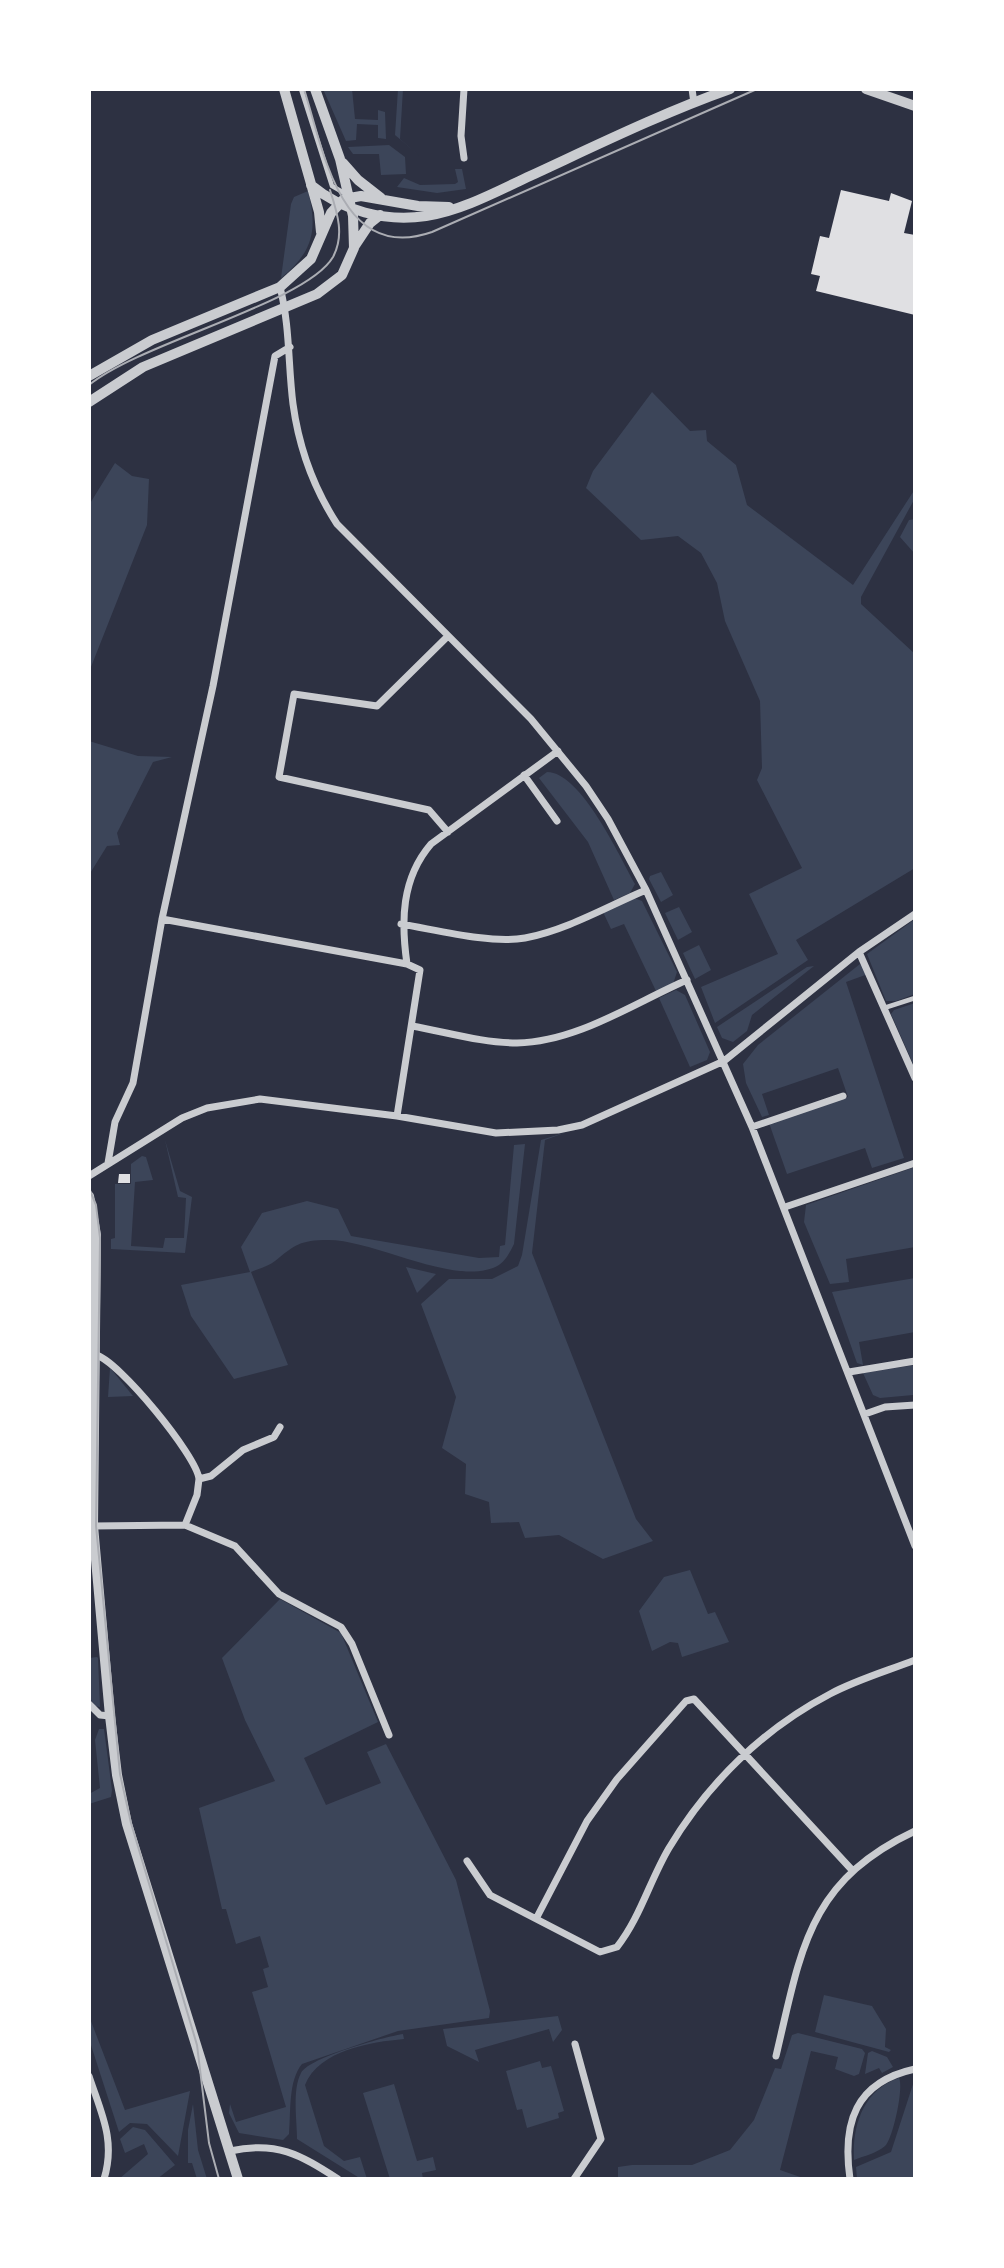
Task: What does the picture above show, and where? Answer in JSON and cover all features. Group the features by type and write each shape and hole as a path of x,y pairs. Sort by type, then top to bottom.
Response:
{"street":[{"path":"284,89 321,233"},
{"path":"315,89 350,196 354,248"},
{"path":"464,89 461,136 464,158"},
{"path":"692,89 694,103"},
{"path":"311,186 337,204 352,209 380,215 427,216 486,196 730,89"},
{"path":"866,89 915,106"},
{"path":"340,159 358,180 384,200"},
{"path":"89,376 152,340 280,287 311,259 337,204 350,196 418,206 456,206"},
{"path":"89,401 144,367 285,309 335,282 342,275 354,248 370,223 380,215"},
{"path":"280,287 290,347 293,402 302,454 323,502 337,524 531,719 608,819 646,890 724,1060 785,1207 915,1546"},
{"path":"108,1163 115,1122 133,1083 162,919 206,722 275,356 290,347"},
{"path":"448,636 377,706 294,694 279,777 429,810 448,832"},
{"path":"407,964 401,925 414,870 420,857 448,832 558,751"},
{"path":"524,775 557,821"},
{"path":"401,925 498,938 523,938 548,932 646,890"},
{"path":"89,1176 182,1118 207,1108 245,1101 278,1100 496,1133 558,1130 606,1117 724,1060 859,952 915,914"},
{"path":"162,919 407,964 420,970 397,1116"},
{"path":"859,952 915,1078"},
{"path":"412,1026 514,1043 542,1040 581,1029 687,980"},
{"path":"752,1127 844,1096"},
{"path":"785,1207 915,1163"},
{"path":"89,1196 92,1219 94,1346 92,1560 117,1775 128,1824 238,2179"},
{"path":"94,1346 113,1364 194,1463 199,1479 197,1495 185,1525"},
{"path":"849,1372 915,1361"},
{"path":"864,1414 886,1407 915,1405"},
{"path":"199,1479 211,1476 243,1450 274,1437 280,1427"},
{"path":"93,1525 185,1525 226,1540 247,1557 279,1594 341,1627 352,1644 389,1735"},
{"path":"467,1861 489,1895 537,1917 600,1952 617,1947 668,1850 691,1813 708,1790 746,1752 789,1718 831,1693 915,1660"},
{"path":"537,1917 587,1821 617,1779 687,1701 694,1699 746,1752 852,1870"},
{"path":"89,1704 100,1715 110,1717"},
{"path":"775,2056 809,1931 834,1888 873,1854 915,1831"},
{"path":"574,2179 601,2139 575,2044"},
{"path":"850,2179 847,2144 858,2104 880,2081 892,2074 915,2069"},
{"path":"89,2076 110,2140 110,2158 104,2179"},
{"path":"230,2151 249,2147 278,2148 338,2179"}],"lane":[{"path":"300,89 332,186 350,196"},
{"path":"883,1009 915,998"}],"shaded area":[{"path":"323,89 352,89 355,119 378,120 378,110 385,112 386,139 378,138 378,125 357,124 356,140 346,141"},
{"path":"398,89 403,89 400,139 421,157 395,135"},
{"path":"389,145 405,157 406,174 381,175 379,154 353,154 348,147"},
{"path":"455,169 462,169 466,189 437,193 397,187 404,178 420,185 455,184 458,182"},
{"path":"308,191 312,217 310,239 300,259 281,278 291,204 294,197"},
{"path":"652,392 690,431 706,430 707,441 736,465 747,505 853,585 915,489 915,498 861,597 861,604 915,654 915,868 796,940 808,960 715,1023 701,987 778,954 749,894 802,868 757,780 762,768 760,701 725,621 717,583 701,553 678,536 641,540 586,488 593,471"},
{"path":"115,463 132,476 149,479 147,525 89,672 89,505"},
{"path":"915,519 915,554 900,537 909,520"},
{"path":"89,741 138,756 172,757 153,762 117,833 120,845 107,846 89,875"},
{"path":"547,772 560,776 586,800 635,884 630,893 614,900 588,842 539,778"},
{"path":"661,872 673,895 661,902 649,879"},
{"path":"634,898 642,901 677,972 673,984 656,991 624,924 611,929 603,912"},
{"path":"679,907 692,932 678,940 665,913"},
{"path":"915,919 915,994 896,1001 886,1001 867,954"},
{"path":"699,945 711,970 695,979 683,953"},
{"path":"860,964 868,974 846,982 904,1158 872,1168 865,1148 787,1174 769,1123 848,1097 838,1068 762,1094 769,1115 762,1117 746,1083 743,1064 758,1045"},
{"path":"814,966 752,1015 747,1031 733,1042 722,1038 717,1027 807,967"},
{"path":"676,990 685,995 710,1052 707,1060 690,1067 659,998"},
{"path":"915,1003 915,1068 891,1014 894,1010"},
{"path":"567,1132 545,1140 532,1253 636,1519 653,1541 603,1559 559,1535 525,1538 519,1522 491,1523 489,1502 465,1494 466,1464 442,1448 456,1397 421,1304 449,1279 492,1279 518,1266 541,1140"},
{"path":"165,1140 180,1191 192,1197 185,1253 111,1249 111,1239 115,1238 115,1184 131,1184 131,1164 142,1156 146,1157 153,1180 135,1182 131,1246 163,1248 165,1238 184,1238 186,1198 178,1197"},
{"path":"525,1144 514,1244 506,1258 497,1266 475,1271 455,1270 346,1242 319,1240 298,1244 273,1263 251,1272 288,1365 234,1379 191,1316 181,1285 250,1272 241,1247 262,1213 307,1201 338,1209 351,1236 479,1258 499,1257 500,1246 505,1245 514,1145"},
{"path":"915,1167 915,1247 846,1259 849,1282 830,1284 804,1222 806,1205"},
{"path":"406,1267 436,1274 417,1293"},
{"path":"915,1278 915,1332 859,1342 863,1365 857,1363 832,1292"},
{"path":"915,1365 913,1395 880,1398 873,1395 863,1373"},
{"path":"111,1369 133,1396 108,1397"},
{"path":"690,1570 708,1614 715,1612 729,1642 682,1657 678,1643 670,1642 652,1651 639,1611 664,1577"},
{"path":"280,1599 341,1633 378,1722 304,1758 326,1805 381,1783 367,1752 386,1744 456,1880 490,2011 489,2018 398,2031 302,2064 292,2088 289,2134 283,2140 239,2133 229,2113 230,2104 236,2122 286,2107 252,1992 268,1987 263,1969 269,1967 260,1936 236,1944 226,1909 222,1909 199,1808 275,1781 245,1720 222,1658"},
{"path":"97,1657 100,1707 95,1706 89,1697 89,1658"},
{"path":"99,1729 104,1729 112,1790 111,1797 89,1804 89,1794 100,1788 95,1740"},
{"path":"824,1995 872,2006 886,2029 885,2047 891,2050 889,2052 815,2032"},
{"path":"89,2016 125,2110 190,2091 178,2156 147,2124 130,2123 119,2132 89,2039"},
{"path":"558,2016 562,2030 553,2042 549,2029 475,2050 479,2062 447,2046 443,2029"},
{"path":"798,2033 862,2049 865,2053 859,2074 854,2076 835,2069 838,2057 811,2051 780,2170 806,2179 618,2179 618,2167 692,2165 730,2150 754,2120 775,2068 781,2069 792,2035"},
{"path":"403,2034 404,2039 362,2046 334,2056 312,2073 305,2085 324,2146 344,2161 360,2157 367,2179 361,2179 297,2139 298,2080 307,2067 332,2054"},
{"path":"872,2051 887,2057 893,2067 882,2073 879,2068 865,2074 868,2053"},
{"path":"540,2061 542,2068 551,2066 564,2111 558,2113 559,2118 527,2128 522,2109 517,2110 506,2071"},
{"path":"899,2078 899,2102 888,2141 878,2151 854,2160 858,2122 868,2100 876,2091"},
{"path":"915,2078 915,2179 857,2179 856,2167 891,2152"},
{"path":"394,2084 417,2161 433,2157 436,2170 422,2173 423,2179 390,2179 363,2093"},
{"path":"193,2104 198,2150 207,2179 197,2179 192,2163 188,2163 188,2130"},
{"path":"133,2127 145,2130 175,2165 157,2179 119,2179 148,2154 144,2144 125,2153 120,2139"}],"building":[{"path":"841,190 889,201 891,193 912,201 904,233 915,235 915,315 816,291 820,276 811,274 820,236 829,238"},
{"path":"119,1174 130,1174 130,1183 118,1183"}],"tram line":[{"path":"304,89 329,170 341,196 357,217 376,232 401,238 432,232 757,89"},
{"path":"89,385 146,353 258,306 317,274 333,257 339,240 337,215 330,190"},
{"path":"89,1188 96,1205 100,1238 96,1526 120,1774 131,1823 197,2045 209,2143 219,2179"}]}
